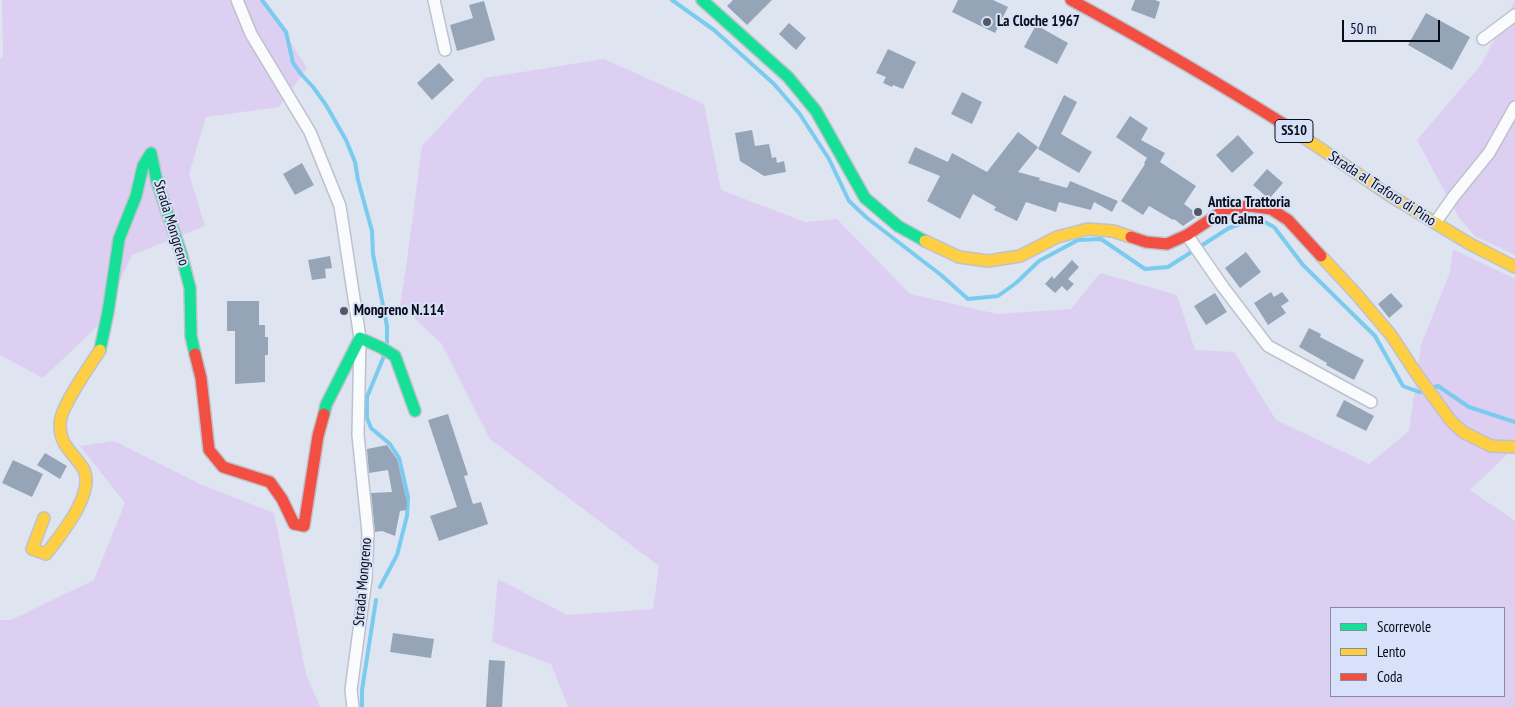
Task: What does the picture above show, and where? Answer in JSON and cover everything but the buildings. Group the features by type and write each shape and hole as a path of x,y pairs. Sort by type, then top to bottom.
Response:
{"street":[{"name":"Strada Mongreno","path":"236,0 251,34 310,132 340,206 360,338 358,435 368,533 366,578 351,690 353,707"},
{"path":"434,0 446,50"},
{"path":"702,0 788,77 816,111 865,198 898,226 936,247 959,257 988,261 1020,256 1058,237 1088,229 1113,231 1146,242 1167,244 1188,237 1226,210 1250,206 1271,210 1288,220 1358,296 1391,335 1451,421 1463,432 1492,446 1515,447"},
{"name":"Strada al Traforo di Pino","path":"1071,0 1118,25 1234,93 1290,128 1389,195 1470,244 1515,266"},
{"path":"1483,39 1515,15"},
{"path":"1435,223 1489,153 1515,107"},
{"name":"Strada Mongreno","path":"44,518 32,549 46,554 72,520 87,484 84,471 62,441 60,422 66,406 101,348 119,239 136,196 143,166 151,153 157,182 181,253 190,288 191,336 202,378 209,450 224,467 270,482 282,499 294,524 304,526 318,436 326,405 360,338"},
{"path":"1188,237 1268,346 1371,402"},
{"path":"360,338 394,356 416,411"}],"shaded area":[{"path":"2,0 263,0 307,68 279,107 206,117 189,174 205,226 132,255 100,324 43,378 0,355 0,59 3,56"},
{"path":"1515,0 1515,255 1475,236 1459,218 1417,140 1481,65"},
{"path":"604,59 704,104 721,190 805,222 837,219 910,294 997,314 1071,309 1100,273 1177,295 1195,350 1234,352 1276,420 1369,464 1409,431 1421,345 1450,272 1453,249 1515,279 1515,447 1470,490 1515,521 1515,707 568,707 551,664 492,642 498,579 567,615 653,609 659,566 490,439 441,343 400,305 422,146 485,78"},
{"path":"114,441 200,484 274,513 306,674 320,707 0,707 0,620 11,620 94,580 125,503 80,446"}],"waterway":[{"path":"262,0 286,32 293,63 326,105 346,140 355,162 372,231 373,254 387,326 387,346"},
{"path":"672,0 714,30 774,84 799,113 829,159 849,201 867,218 941,275 968,299 998,296 1016,283 1039,261 1078,240 1101,239 1145,269 1168,267 1229,228 1257,218 1274,227 1303,265 1375,336 1403,386 1419,392 1423,391"},
{"path":"380,587 397,555 407,516 408,497 399,458 390,444 371,428 367,418 367,397 384,356"},
{"path":"1432,388 1438,386 1469,407 1515,422"},
{"path":"362,707 362,690 376,600"}],"traffic: fast":[{"path":"702,0 788,77 816,111 865,198 898,226 925,241"},
{"path":"100,350 119,239 136,196 143,166 151,153 157,182 181,253 190,288 191,336 195,354"},
{"path":"324,414 326,405 360,338 395,356 415,411"}],"traffic: slow":[{"path":"1290,128 1389,195 1470,244 1515,267"},
{"path":"925,241 959,257 988,261 1020,256 1057,237 1088,229 1113,231 1131,237"},
{"path":"1321,256 1391,335 1451,421 1463,432 1491,446 1515,447"},
{"path":"44,518 32,549 46,554 67,526 85,491 86,480 84,470 62,439 60,424 70,397 100,350"}],"traffic: jam":[{"path":"1071,0 1181,62 1290,128"},
{"path":"1131,237 1146,242 1167,244 1187,235 1226,209 1250,206 1271,209 1288,220 1321,256"},
{"path":"195,354 201,378 209,450 223,467 270,482 282,499 294,524 304,526 318,436 324,414"}],"place":[{"name":"La Cloche 1967","path":"987,22"},
{"name":"Antica Trattoria Con Calma","path":"1198,212"},
{"name":"Mongreno N.114","path":"344,311"}]}
